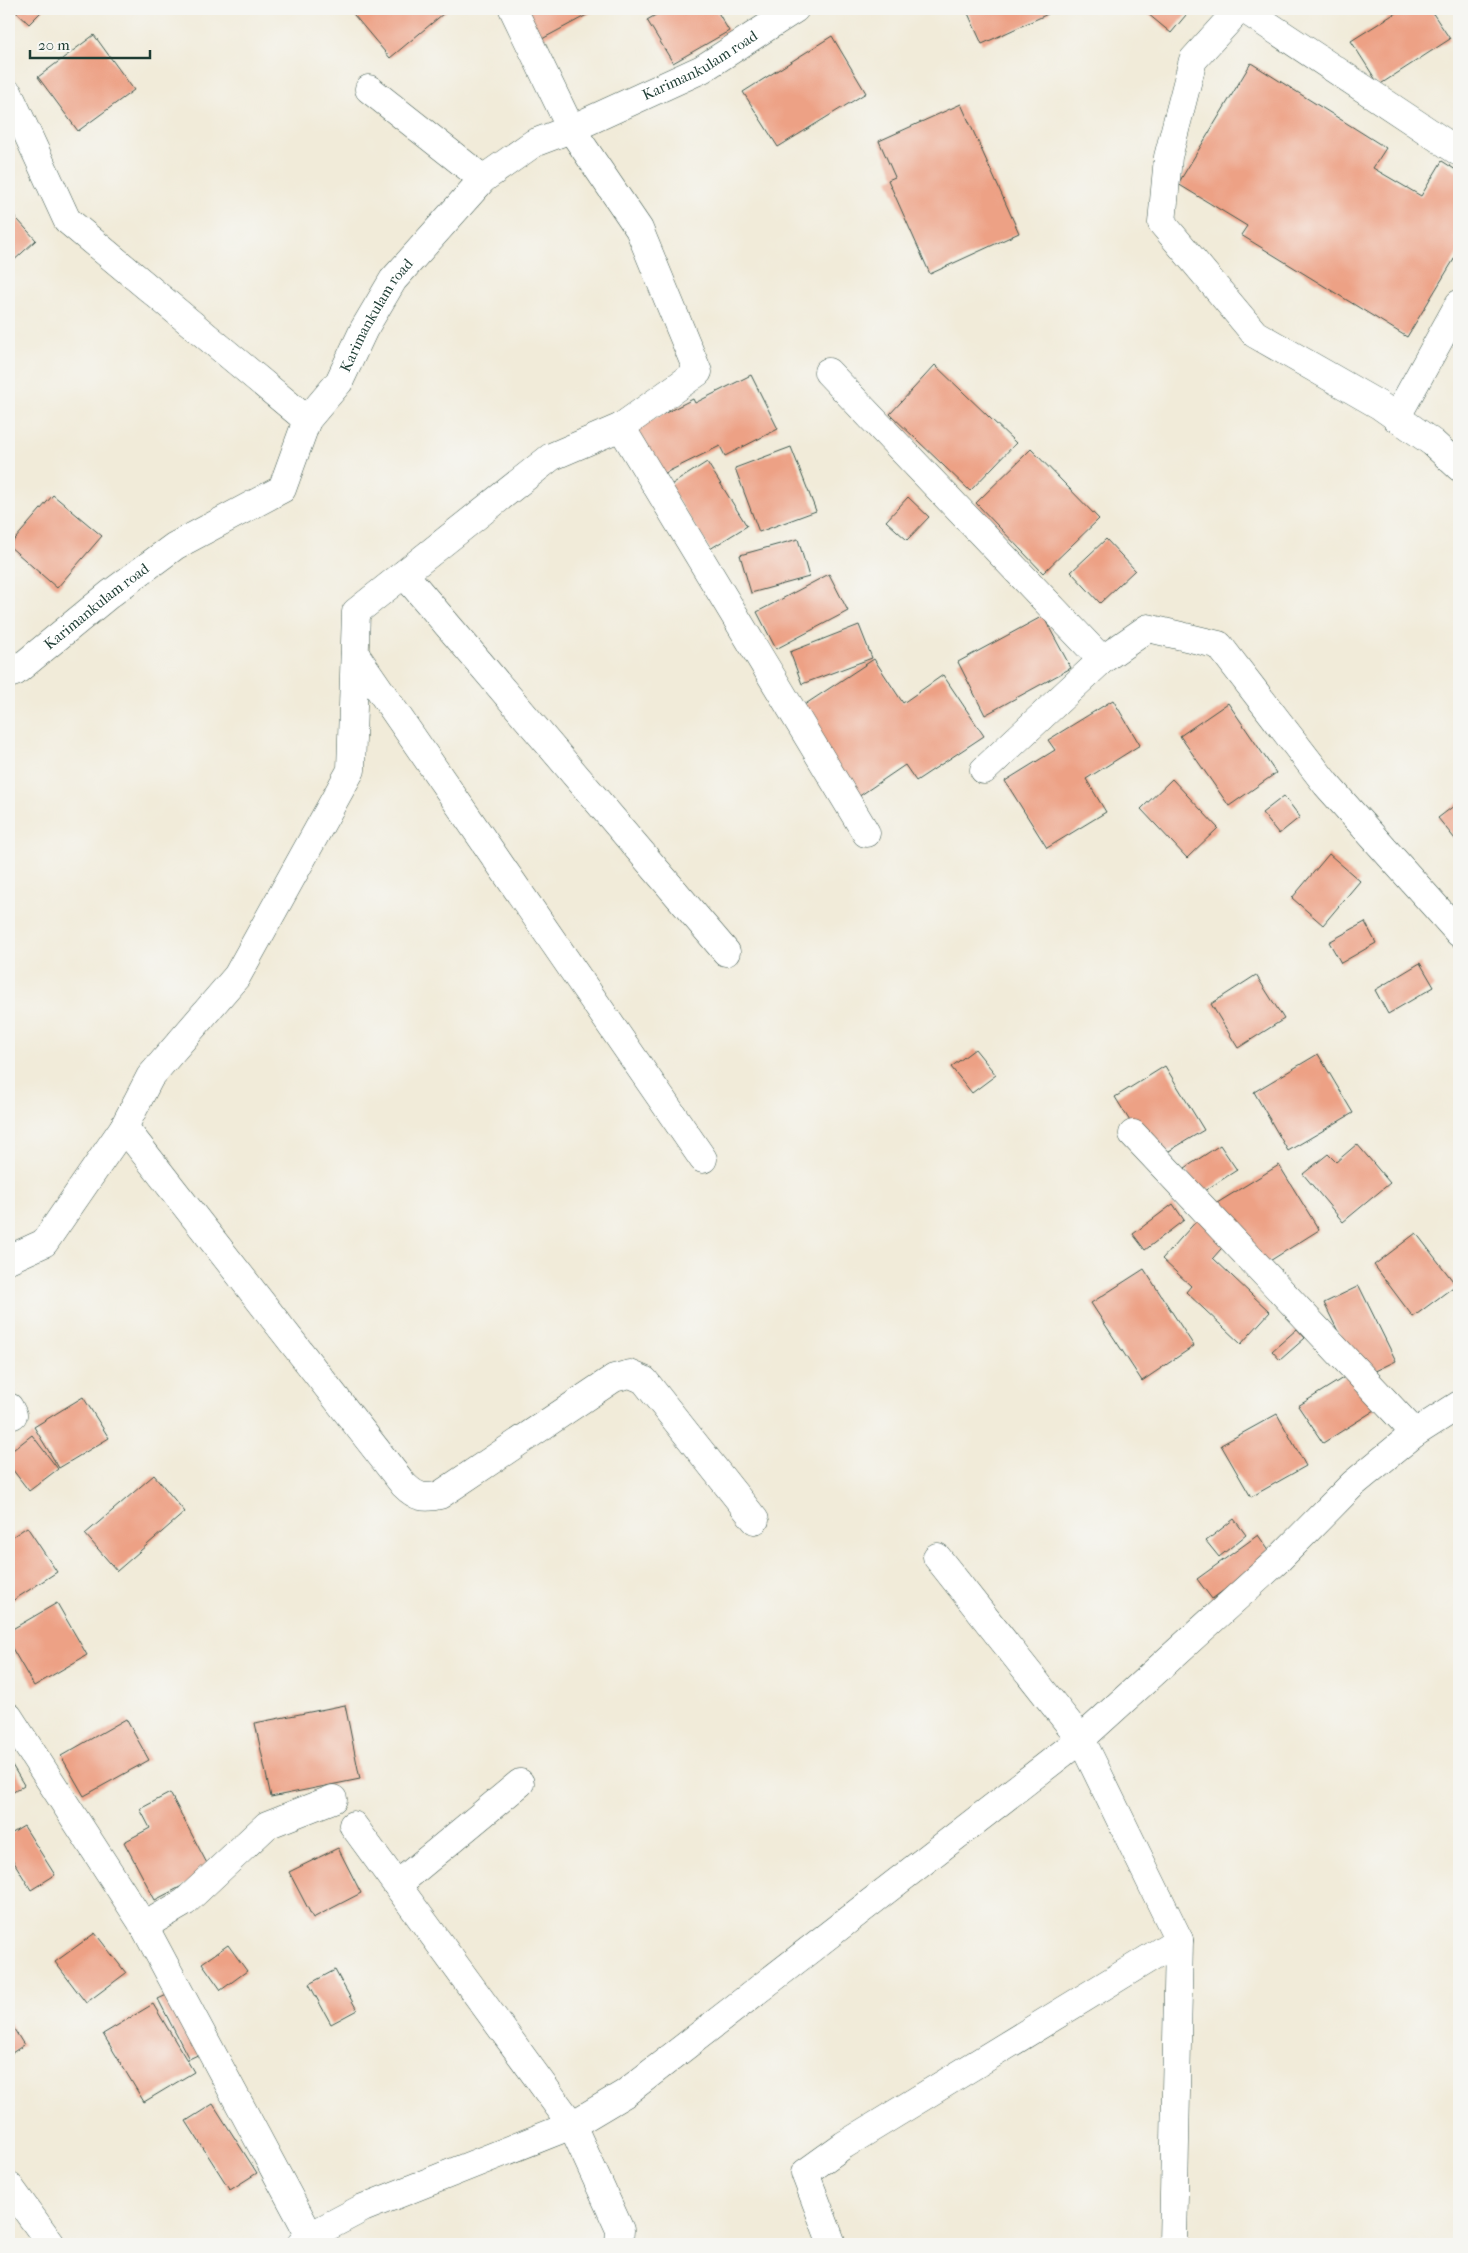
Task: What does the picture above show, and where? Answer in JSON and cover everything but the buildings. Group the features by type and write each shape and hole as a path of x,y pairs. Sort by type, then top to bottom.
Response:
{"street":[{"path":"9,1259 44,1242 124,1128 150,1077 237,976 351,770 356,612 551,457 622,427 698,372 640,229 571,129 513,9"},
{"name":"Karimankulam road","path":"9,674 15,672 175,546 282,489 307,420 339,382 364,329 393,280 484,179 534,144 702,69 795,9"},
{"path":"1239,9 1194,60 1168,157 1162,222 1255,334 1379,405 1433,443 1459,467"},
{"path":"1244,9 1459,152"},
{"path":"369,89 484,179"},
{"path":"9,94 67,220 307,420"},
{"path":"1396,418 1459,304"},
{"path":"828,372 1102,660"},
{"path":"622,427 866,833"},
{"path":"404,574 726,952"},
{"path":"984,770 1102,660 1148,628 1220,645 1326,784 1459,933"},
{"path":"355,654 703,1159"},
{"path":"124,1128 412,1494 421,1498 440,1495 614,1378 630,1374 644,1380 755,1520"},
{"path":"1133,1134 1415,1433"},
{"path":"9,1717 144,1926 305,2240 363,2208 572,2125 624,2094 1081,1739 1278,1560 1353,1484 1415,1433 1459,1405"},
{"path":"937,1557 1081,1739 1179,1940 1173,2244"},
{"path":"397,1885 520,1783"},
{"path":"144,1926 185,1902 267,1825 333,1799"},
{"path":"353,1825 572,2125 620,2230 620,2244"},
{"path":"832,2244 805,2173 844,2145 1179,1940"},
{"path":"9,2186 51,2244"}]}
